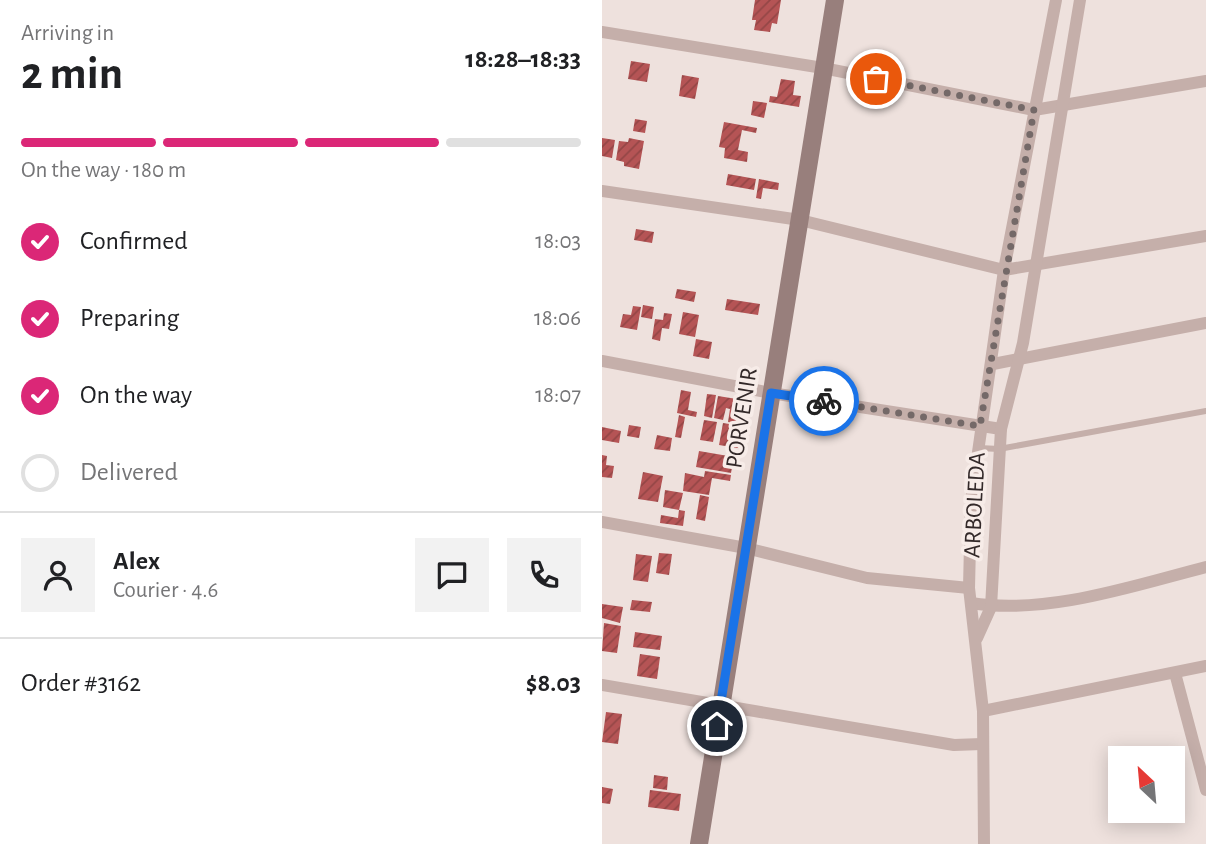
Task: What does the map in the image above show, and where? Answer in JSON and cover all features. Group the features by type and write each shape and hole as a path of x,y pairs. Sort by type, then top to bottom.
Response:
{"street":[{"name":"PORVENIR","path":"699,844 835,0"},
{"name":"ARBOLEDA","path":"984,844 983,711 977,638 969,588 971,501 980,426 993,364 1004,270 1056,0"},
{"name":"ARBOLEDA","path":"977,638 991,607 1001,429 1018,359 1080,0"},
{"path":"602,33 823,68 1034,110 1206,81"},
{"path":"602,191 800,220 1004,270 1206,236"},
{"path":"993,364 1206,323"},
{"path":"602,361 771,393 1001,429"},
{"path":"602,522 746,548 867,578 969,588"},
{"path":"971,603 991,607 1060,600 1206,567"},
{"path":"983,711 1206,666"},
{"path":"1175,673 1206,790"},
{"path":"602,685 721,703 954,745 982,744"}],"lane":[{"path":"977,448 999,449 1206,411"}],"building":[{"path":"755,0 781,0 777,24 772,23 770,32 754,30 756,20 752,20"},
{"path":"631,61 650,64 647,82 628,79"},
{"path":"682,75 699,78 695,99 679,96"},
{"path":"781,79 795,81 793,95 801,96 799,107 769,102 770,96 777,97"},
{"path":"753,101 767,103 764,118 751,115"},
{"path":"635,119 647,121 645,133 633,131"},
{"path":"724,122 757,128 756,133 742,130 738,150 748,152 747,162 724,158 725,148 719,147"},
{"path":"602,138 615,140 612,158 602,156"},
{"path":"629,138 644,141 639,169 624,166 624,162 616,160 619,141 628,142"},
{"path":"728,174 756,179 754,190 726,185"},
{"path":"759,179 779,183 778,190 763,188 761,199 756,198"},
{"path":"636,229 654,232 652,243 634,240"},
{"path":"677,289 696,292 694,302 675,298"},
{"path":"727,299 760,304 758,315 725,310"},
{"path":"643,305 654,307 652,319 641,317"},
{"path":"633,306 641,307 637,330 620,327 623,314 631,315"},
{"path":"683,312 699,315 695,337 679,334"},
{"path":"664,313 672,314 669,329 662,328 660,341 652,339 655,319 663,320"},
{"path":"696,339 712,342 709,359 693,356"},
{"path":"681,390 691,392 688,410 697,412 696,417 677,413"},
{"path":"707,394 716,395 712,418 704,416"},
{"path":"718,396 743,400 739,424 728,422 730,409 726,408 723,420 714,418"},
{"path":"679,415 685,417 681,438 675,437"},
{"path":"704,420 717,422 713,442 700,440"},
{"path":"723,423 742,426 738,448 719,445"},
{"path":"629,425 641,427 639,438 627,436"},
{"path":"602,427 621,431 619,443 602,440"},
{"path":"657,435 672,438 670,451 654,449"},
{"path":"699,451 734,457 731,473 696,467"},
{"path":"602,455 607,456 606,465 614,466 612,478 602,477"},
{"path":"705,471 731,475 730,481 712,478 709,495 683,491 685,473 704,477"},
{"path":"643,472 663,476 658,502 638,499"},
{"path":"665,490 683,493 679,510 663,507"},
{"path":"700,495 709,497 705,521 696,519"},
{"path":"679,510 685,511 683,526 660,523 661,515 678,518"},
{"path":"659,553 672,554 669,575 656,573"},
{"path":"636,554 652,556 648,582 633,580"},
{"path":"632,600 652,602 650,612 630,610"},
{"path":"602,604 623,607 620,623 602,618"},
{"path":"604,623 621,626 617,653 602,651"},
{"path":"635,632 662,636 660,650 633,647"},
{"path":"640,654 660,657 657,679 637,676"},
{"path":"606,712 622,714 618,744 602,742"},
{"path":"654,775 668,777 667,790 653,788"},
{"path":"602,787 613,789 610,804 602,803"},
{"path":"650,790 681,794 679,811 648,807"}],"way so far":[{"path":"824,401 980,426 993,364 1004,270 1034,110 876,79"}],"route":[{"path":"717,726 771,393 824,401"}]}
